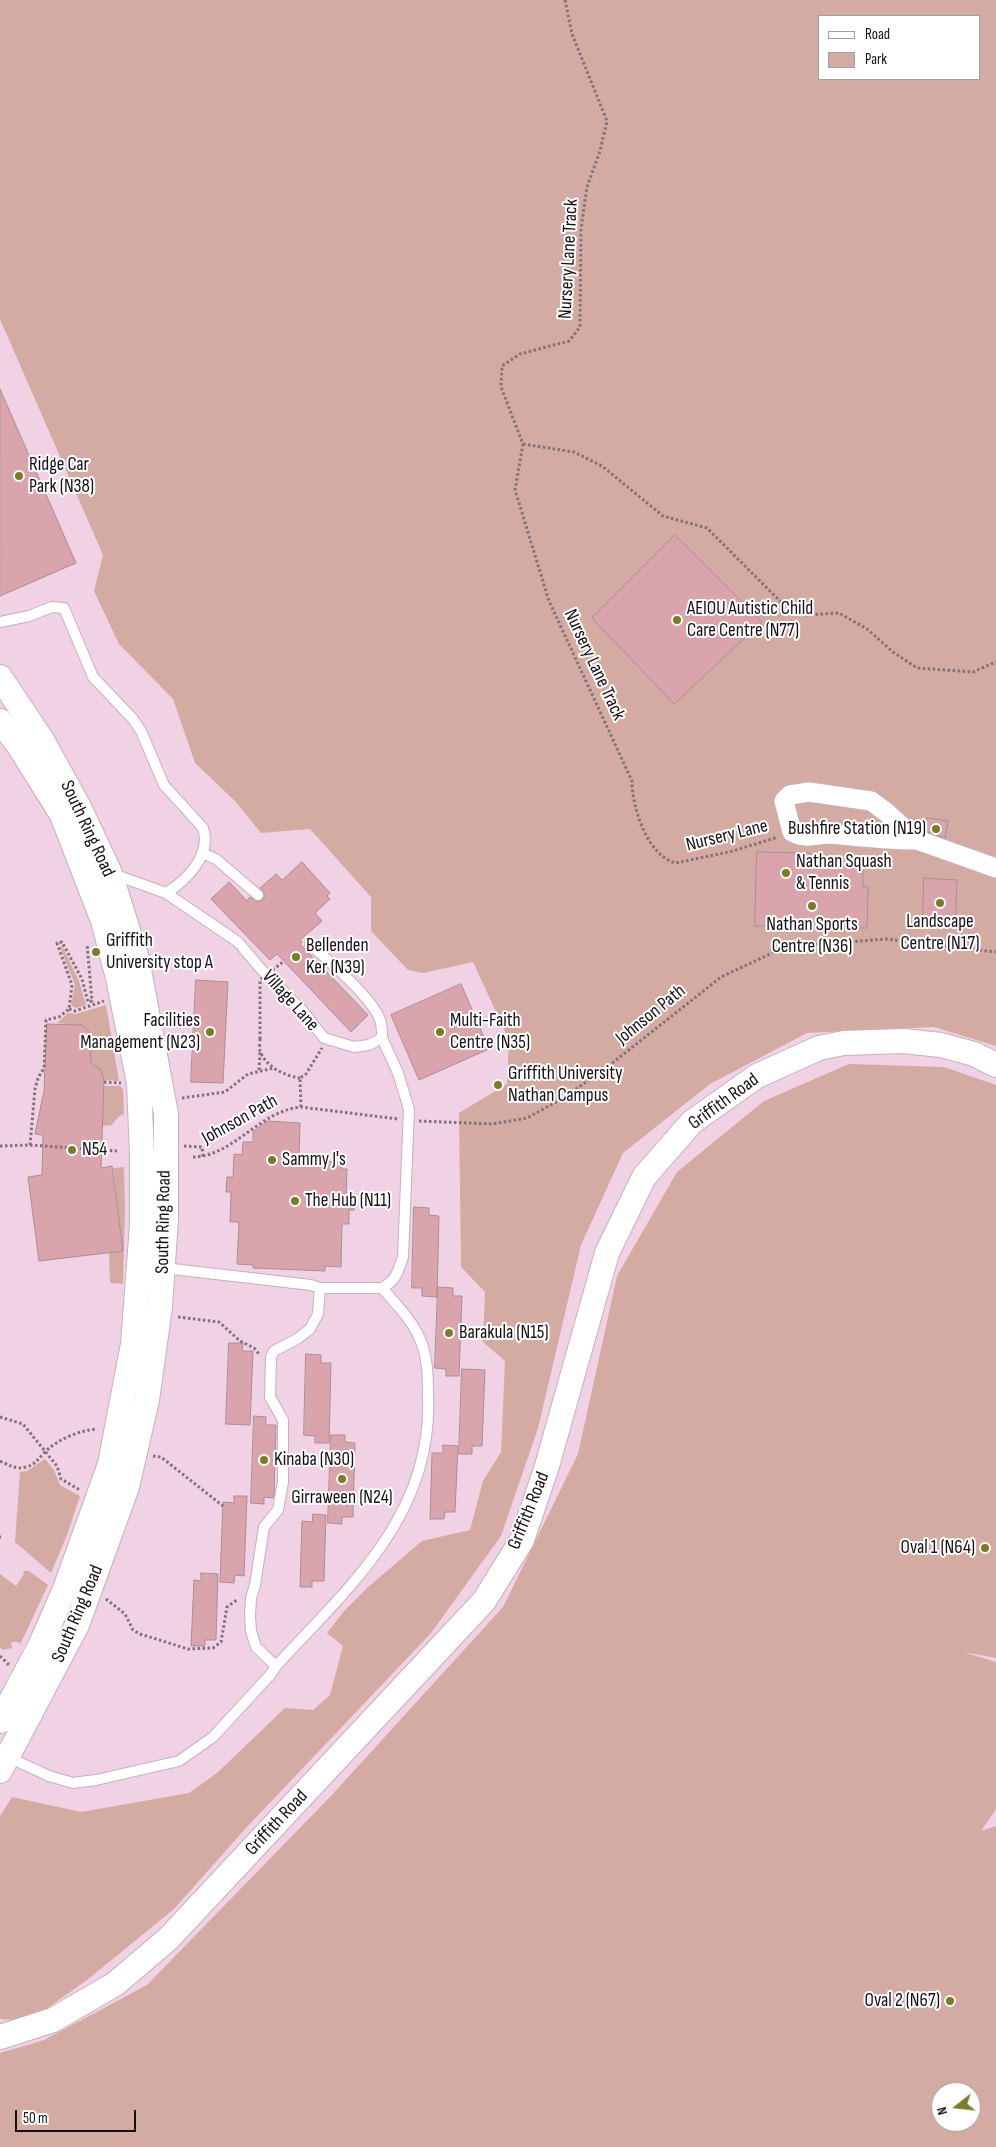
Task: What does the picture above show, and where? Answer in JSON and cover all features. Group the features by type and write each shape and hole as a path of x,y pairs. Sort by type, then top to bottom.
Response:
{"street":[{"name":"South Ring Road","path":"0,677 22,708 58,769 79,807 110,873 137,959 166,1114 164,1268 147,1400 127,1487 94,1583 77,1625 4,1764"},
{"name":"South Ring Road","path":"0,721 19,746 62,815 105,930 118,978 139,1083 142,1225 133,1344 110,1464 65,1589 40,1646 0,1721"},
{"path":"917,840 871,801 809,792 790,795 784,801 792,832 802,837 828,834 880,840 917,840 996,868"},
{"name":"Griffith Road","path":"1,2036 53,2020 115,1984 168,1939 484,1601 522,1540 547,1466 607,1253 644,1176 692,1122 757,1076 819,1048 844,1043 903,1041 941,1045 974,1054 996,1065"}],"lane":[{"path":"0,622 29,616 52,608 64,608 94,677 133,719 141,731 164,786 203,828 206,836 202,853 182,882 166,893"},
{"path":"202,853 216,859 258,895"},
{"name":"Village Lane","path":"110,873 166,893 238,942 260,968 302,1010 324,1038 354,1047 369,1044 382,1038"},
{"path":"164,1268 311,1284 320,1288 382,1288 396,1279 403,1257 409,1109 401,1080 382,1038 381,1022 372,1006 310,944"},
{"path":"276,1666 256,1647 251,1632 251,1598 255,1585 264,1527 278,1510 283,1482 283,1420 270,1397 270,1357 274,1351 297,1339 310,1329 318,1314 320,1288"},
{"path":"4,1764 74,1783 132,1773 179,1761 213,1737 276,1666 350,1588 380,1550 403,1514 420,1466 429,1418 427,1365 419,1337 382,1288"}],"path":[{"name":"Nursery Lane Track","path":"565,0 572,34 607,121 600,150 587,187 581,229 580,328 570,342 520,354 502,366 501,387 523,444 515,490 549,601 632,781"},
{"path":"523,444 574,452 602,466 663,516 708,528 780,601 804,615 840,613 867,629 893,652 917,668 973,672 996,662"},
{"name":"Nursery Lane","path":"632,781 632,797 648,838 669,861 676,863 733,851 792,832"},
{"path":"91,1004 87,941 92,938"},
{"name":"Johnson Path","path":"193,1157 203,1157 216,1153 266,1119 290,1108 301,1107 409,1120 492,1124 526,1118 558,1101 602,1072 721,977 786,947 886,939 996,952"},
{"path":"30,1145 35,1089 38,1078 44,1068 46,1020 59,1016 69,1009 72,985 57,943 62,942 82,980 91,1004"},
{"path":"259,1070 260,980 284,961"},
{"path":"69,1009 75,1011 91,1004"},
{"path":"260,1051 274,1068 289,1077 300,1078 306,1074 314,1062 321,1050 324,1038"},
{"path":"176,1099 225,1092 248,1074 274,1068"},
{"path":"300,1078 301,1107"},
{"path":"104,1082 122,1083"},
{"path":"0,1146 30,1145 117,1151"},
{"path":"179,1146 202,1147 203,1157"},
{"path":"172,1317 219,1322 240,1341 254,1348 259,1354 270,1357"},
{"path":"0,1417 23,1424 57,1466 61,1479 85,1492"},
{"path":"0,1461 14,1468 26,1467 38,1462 44,1452 63,1440 89,1430 102,1428"},
{"path":"148,1454 162,1457 223,1506"},
{"path":"104,1598 125,1614 134,1630 140,1634 181,1648 206,1649 213,1648 220,1642 228,1607 239,1599 251,1598"},
{"path":"0,1656 11,1667"}],"shaded area":[{"name":"Griffith University Nathan Campus","path":"0,0 996,0 996,2147 0,2147"}],"green space":[{"path":"0,0 996,0 996,1046 934,1027 807,1033 710,1084 623,1153 581,1245 538,1428 501,1536 431,1633 245,1829 174,1909 87,1980 29,2021 0,2019 0,1816 12,1797 81,1812 189,1793 217,1773 285,1708 313,1710 330,1695 343,1646 327,1633 344,1611 367,1588 422,1541 470,1530 483,1481 501,1452 505,1361 483,1342 485,1292 461,1267 459,1113 507,1084 509,1040 473,962 423,973 408,970 371,931 371,897 310,829 261,833 236,802 195,763 173,699 119,644 94,591 103,555 0,319"},
{"path":"62,946 79,981 86,1005 76,1008 71,1005 75,985 60,947"},
{"path":"106,1005 119,1081 104,1080 101,1070 91,1064 91,1042 88,1031 78,1025 57,1023 68,1013 76,1014"},
{"path":"849,1064 944,1067 996,1085 996,1658 963,1652 996,1662 996,1809 981,1831 996,1826 996,2147 0,2147 0,2053 44,2040 147,1985 330,1797 503,1607 578,1454 617,1276 677,1172 764,1101"},
{"path":"104,1086 120,1086 123,1089 124,1114 118,1117 112,1125 102,1126"},
{"path":"124,1167 123,1284 110,1283 109,1253 123,1251 113,1168"},
{"path":"45,1459 54,1470 60,1485 80,1496 67,1535 51,1573 15,1542 20,1472 27,1471"},
{"path":"23,1571 29,1571 48,1585 20,1645 19,1642 11,1642 12,1648 3,1650 0,1647 0,1574 16,1586 24,1574"}],"building":[{"name":"Ridge Car Park (N38)","path":"0,389 76,563 0,596"},
{"name":"AEIOU Autistic Child Care Centre (N77)","path":"675,535 762,622 674,704 592,618"},
{"name":"Bushfire Station (N19)","path":"927,818 948,821 945,838 925,831"},
{"name":"Nathan Sports Centre (N36)","path":"757,852 810,853 810,858 863,860 863,886 868,887 867,928 755,926"},
{"path":"302,862 330,893 327,896 330,899 315,913 322,921 300,940 302,942 300,944 368,1015 351,1032 277,954 270,960 211,899 229,882 247,901 250,897 256,902 261,901 265,896 260,888 276,874 282,880"},
{"name":"Landscape Centre (N17)","path":"924,878 957,880 955,928 923,926"},
{"name":"Facilities Management (N23)","path":"196,980 228,982 223,1083 191,1082"},
{"name":"Multi-Faith Centre (N35)","path":"461,984 489,1049 419,1080 391,1015"},
{"name":"N54","path":"47,1024 83,1025 89,1032 91,1063 101,1070 104,1080 101,1168 112,1166 123,1251 39,1261 28,1177 42,1175 43,1135 35,1134 44,1091"},
{"name":"The Hub (N11)","path":"268,1121 300,1123 299,1160 342,1162 341,1169 347,1169 346,1196 354,1196 354,1210 349,1210 349,1224 342,1224 341,1267 325,1266 325,1271 253,1268 253,1265 237,1264 239,1222 230,1222 231,1192 226,1192 227,1177 233,1177 234,1154 242,1155 243,1142 253,1142 253,1132"},
{"path":"414,1207 429,1208 429,1215 439,1216 437,1297 422,1296 422,1288 412,1288"},
{"path":"438,1287 453,1288 453,1296 462,1296 459,1376 446,1376 446,1369 435,1368"},
{"path":"229,1343 243,1343 242,1351 253,1351 250,1425 226,1424"},
{"path":"306,1354 321,1355 321,1363 331,1363 329,1443 315,1443 315,1436 304,1435"},
{"path":"462,1369 485,1370 482,1446 472,1446 472,1454 459,1454"},
{"path":"254,1416 266,1417 266,1425 276,1425 274,1494 273,1498 264,1497 264,1504 251,1503"},
{"path":"331,1435 345,1435 345,1442 355,1443 353,1517 342,1517 342,1524 328,1523"},
{"path":"443,1445 458,1446 455,1512 445,1512 444,1519 430,1519 432,1453 443,1453"},
{"path":"234,1496 247,1496 244,1576 235,1575 234,1583 220,1582 223,1502 234,1503"},
{"path":"313,1514 326,1515 324,1581 312,1581 312,1587 300,1587 302,1521 312,1522"},
{"path":"201,1573 218,1574 216,1640 205,1640 205,1646 191,1646 194,1580 201,1581"}],"place":[{"name":"Ridge Car Park (N38)","path":"19,476"},
{"name":"AEIOU Autistic Child Care Centre (N77)","path":"677,620"},
{"name":"Bushfire Station (N19)","path":"936,829"},
{"name":"Nathan Squash & Tennis","path":"786,873"},
{"name":"Landscape Centre (N17)","path":"940,903"},
{"name":"Nathan Sports Centre (N36)","path":"812,906"},
{"name":"Griffith University stop A","path":"96,952"},
{"name":"Bellenden Ker (N39)","path":"296,957"},
{"name":"Facilities Management (N23)","path":"210,1032"},
{"name":"Multi-Faith Centre (N35)","path":"440,1032"},
{"name":"Griffith University Nathan Campus","path":"498,1085"},
{"name":"N54","path":"72,1150"},
{"name":"Sammy J's","path":"272,1160"},
{"name":"The Hub (N11)","path":"295,1201"},
{"name":"Barakula (N15)","path":"449,1333"},
{"name":"Kinaba (N30)","path":"264,1460"},
{"name":"Girraween (N24)","path":"342,1479"},
{"name":"Oval 1 (N64)","path":"985,1548"},
{"name":"Oval 2 (N67)","path":"950,2001"}]}
